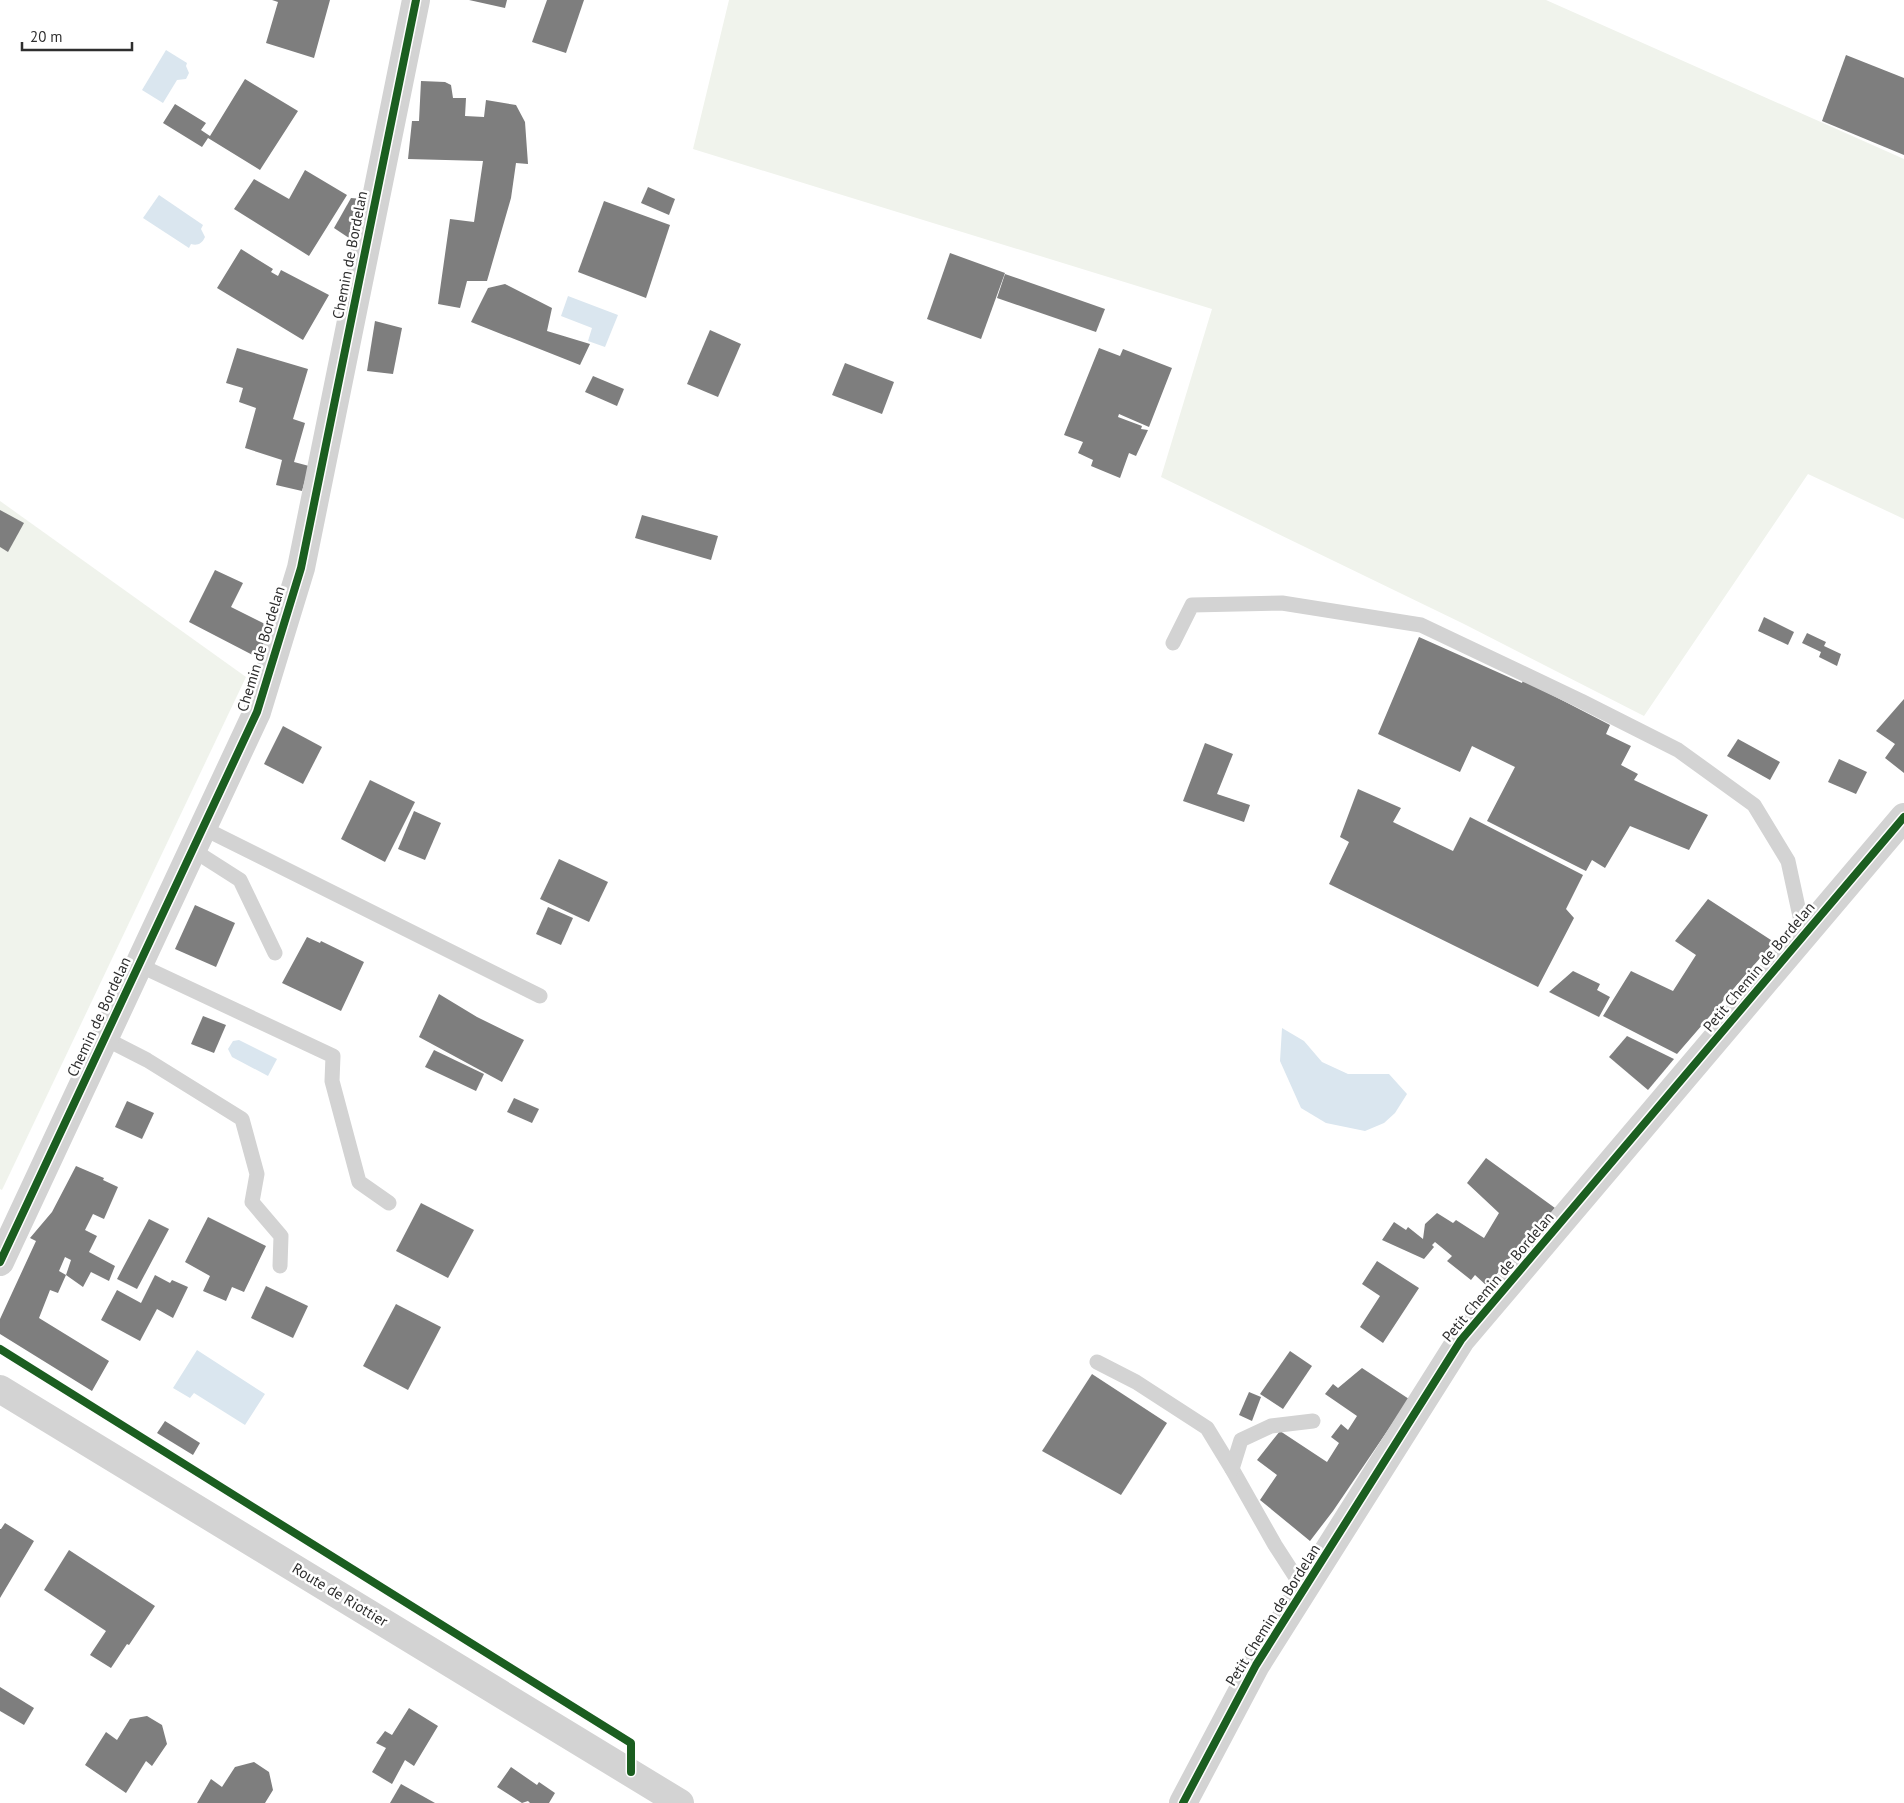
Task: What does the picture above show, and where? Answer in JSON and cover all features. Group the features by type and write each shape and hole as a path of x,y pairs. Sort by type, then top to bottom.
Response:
{"street":[{"name":"Chemin de Bordelan","path":"0,1262 258,712 301,568 416,0"},
{"name":"Petit Chemin de Bordelan","path":"1183,1803 1256,1665 1461,1340 1904,817"},
{"name":"Route de Riottier","path":"0,1389 680,1803"}],"lane":[{"path":"1173,642 1192,604 1282,602 1420,625 1581,700 1678,750 1754,805 1788,861 1804,935"},
{"path":"198,839 240,880 275,954"},
{"path":"198,839 540,996"},
{"path":"139,965 332,1056 332,1081 359,1182 389,1203"},
{"path":"104,1038 147,1060 242,1119 257,1174 252,1202 281,1236 280,1266"},
{"path":"1097,1362 1136,1382 1207,1428 1275,1545 1304,1590"},
{"path":"1232,1469 1240,1440 1271,1426 1313,1421"}],"shaded area":[{"path":"729,0 1546,0 1904,159 1904,519 1808,474 1644,716 1464,624 1161,477 1212,309 693,149"},
{"path":"166,50 187,63 186,66 189,73 186,79 177,80 163,103 142,90"},
{"path":"159,195 203,225 201,229 205,237 201,243 197,245 191,244 189,248 143,218"},
{"path":"568,296 618,315 605,347 588,341 592,328 561,316"},
{"path":"0,501 246,677 2,1190 0,1189"},
{"path":"1282,1028 1304,1041 1322,1062 1348,1074 1389,1074 1407,1094 1395,1113 1384,1123 1365,1131 1326,1123 1301,1108 1280,1061"},
{"path":"239,1040 277,1059 268,1076 232,1057 228,1049 233,1041"},
{"path":"197,1350 265,1394 245,1425 194,1393 190,1398 173,1388"}],"building":[{"path":"272,0 330,0 314,58 266,43 278,2"},
{"path":"469,0 507,0 505,8"},
{"path":"547,0 584,0 566,53 532,42"},
{"path":"1846,55 1904,78 1904,155 1822,121"},
{"path":"245,79 298,111 260,170 208,138 202,147 163,123 175,104 206,123 201,130 210,136"},
{"path":"421,81 445,82 451,85 453,98 466,98 465,116 484,117 486,100 516,105 525,122 528,164 516,163 511,198 487,281 467,281 460,308 438,304 450,219 474,222 483,161 408,159 412,121 419,121"},
{"path":"305,170 347,195 309,256 234,209 254,179 289,199"},
{"path":"648,187 675,199 669,215 641,203"},
{"path":"351,198 362,199 352,240 334,228"},
{"path":"604,201 670,225 646,298 578,272"},
{"path":"241,249 273,269 271,272 278,276 281,270 329,295 303,340 217,288"},
{"path":"950,253 1005,273 981,339 927,319"},
{"path":"1005,274 1105,309 1096,332 997,298"},
{"path":"505,284 552,308 547,331 590,344 580,365 471,322 488,288"},
{"path":"375,321 402,328 393,374 367,371"},
{"path":"710,330 741,344 718,397 687,384"},
{"path":"237,348 308,369 293,419 305,423 294,462 309,466 302,491 276,485 282,460 245,448 256,408 239,402 243,388 226,383"},
{"path":"1099,348 1120,356 1123,349 1172,368 1149,427 1119,414 1118,417 1142,426 1141,429 1148,430 1136,456 1129,453 1120,478 1091,466 1093,460 1078,453 1083,442 1064,435"},
{"path":"845,363 894,382 882,414 832,395"},
{"path":"593,376 624,389 617,406 585,392"},
{"path":"0,510 24,523 8,552 0,547"},
{"path":"642,515 718,536 711,560 635,538"},
{"path":"215,570 243,583 231,607 271,627 264,661 189,622"},
{"path":"1764,617 1794,632 1788,645 1758,631"},
{"path":"1807,633 1826,642 1824,646 1841,654 1837,666 1819,657 1821,652 1802,643"},
{"path":"1419,637 1522,683 1523,680 1610,725 1606,734 1631,746 1621,765 1638,774 1634,780 1708,815 1689,850 1630,826 1605,868 1592,860 1586,871 1487,821 1515,767 1472,746 1460,772 1378,734"},
{"path":"1904,699 1904,773 1885,758 1895,744 1876,731"},
{"path":"283,726 322,747 303,784 264,764"},
{"path":"1738,739 1780,762 1770,780 1727,756"},
{"path":"1205,743 1233,754 1217,794 1250,805 1244,822 1183,801"},
{"path":"1839,759 1867,772 1856,794 1828,782"},
{"path":"370,780 415,802 385,862 341,839"},
{"path":"1358,789 1401,808 1393,822 1453,851 1470,817 1583,875 1566,909 1574,918 1538,987 1329,884 1349,842 1340,837"},
{"path":"414,811 441,823 425,860 398,849"},
{"path":"559,859 608,882 589,922 540,899"},
{"path":"1708,899 1774,942 1677,1054 1603,1016 1631,971 1673,991 1696,955 1675,941"},
{"path":"195,905 235,923 216,967 175,949"},
{"path":"548,907 573,918 561,945 536,934"},
{"path":"307,937 320,943 321,941 364,962 341,1011 282,983"},
{"path":"1573,971 1600,984 1597,990 1610,997 1599,1017 1549,992"},
{"path":"439,994 477,1017 524,1040 502,1082 419,1037"},
{"path":"203,1016 226,1025 214,1053 191,1044"},
{"path":"1627,1036 1674,1059 1648,1090 1609,1057"},
{"path":"434,1050 484,1074 476,1091 425,1067"},
{"path":"514,1098 539,1109 532,1123 507,1112"},
{"path":"127,1101 154,1113 142,1139 115,1127"},
{"path":"1486,1158 1555,1208 1527,1243 1513,1254 1487,1286 1475,1275 1471,1280 1447,1261 1452,1256 1435,1242 1432,1245 1434,1247 1424,1259 1382,1240 1394,1222 1406,1230 1408,1227 1423,1239 1425,1224 1437,1213 1453,1223 1456,1220 1484,1238 1499,1213 1467,1183"},
{"path":"76,1166 104,1178 103,1180 118,1187 104,1219 93,1214 85,1230 97,1236 89,1252 115,1266 109,1281 91,1272 83,1287 66,1275 58,1293 50,1290 39,1318 109,1361 92,1391 0,1334 0,1319 36,1241 30,1238 52,1212","holes":["65,1257 71,1260 66,1275 59,1271"]},
{"path":"421,1203 474,1230 448,1278 396,1251"},
{"path":"208,1217 266,1246 244,1292 232,1287 226,1301 203,1291 210,1276 185,1262"},
{"path":"149,1219 169,1229 137,1289 117,1279"},
{"path":"1377,1261 1419,1288 1383,1343 1360,1327 1380,1296 1362,1284"},
{"path":"155,1275 170,1283 172,1280 188,1287 173,1318 157,1309 140,1341 101,1320 117,1290 141,1303"},
{"path":"266,1286 308,1306 293,1338 251,1318"},
{"path":"396,1304 441,1327 408,1390 363,1366"},
{"path":"1290,1351 1312,1366 1283,1409 1260,1394"},
{"path":"1362,1368 1409,1399 1333,1511 1310,1541 1260,1500 1277,1475 1257,1460 1280,1431 1327,1462 1339,1443 1331,1437 1341,1424 1348,1430 1357,1416 1325,1394 1333,1384 1338,1388"},
{"path":"1092,1374 1167,1423 1121,1495 1042,1451"},
{"path":"1249,1392 1261,1397 1252,1421 1239,1415"},
{"path":"165,1421 200,1443 193,1455 157,1433"},
{"path":"5,1523 34,1541 0,1598 0,1529"},
{"path":"69,1550 155,1606 111,1668 90,1655 106,1631 44,1590"},
{"path":"0,1687 34,1708 24,1725 0,1711"},
{"path":"409,1708 438,1726 414,1766 405,1760 392,1784 372,1772 386,1748 376,1743 385,1731 392,1735"},
{"path":"147,1716 162,1725 167,1744 152,1766 146,1761 126,1793 85,1765 106,1732 117,1740 130,1719"},
{"path":"254,1762 269,1772 273,1790 265,1803 197,1803 211,1779 222,1787 235,1767"},
{"path":"511,1767 537,1785 539,1782 555,1793 549,1803 530,1803 528,1801 522,1803 497,1787"},
{"path":"401,1784 435,1803 390,1803"}],"cycle path":[{"path":"0,1262 257,712 301,568 416,0"},
{"path":"1183,1803 1256,1665 1461,1340 1904,817"},
{"path":"0,1349 631,1743 631,1772"}]}
